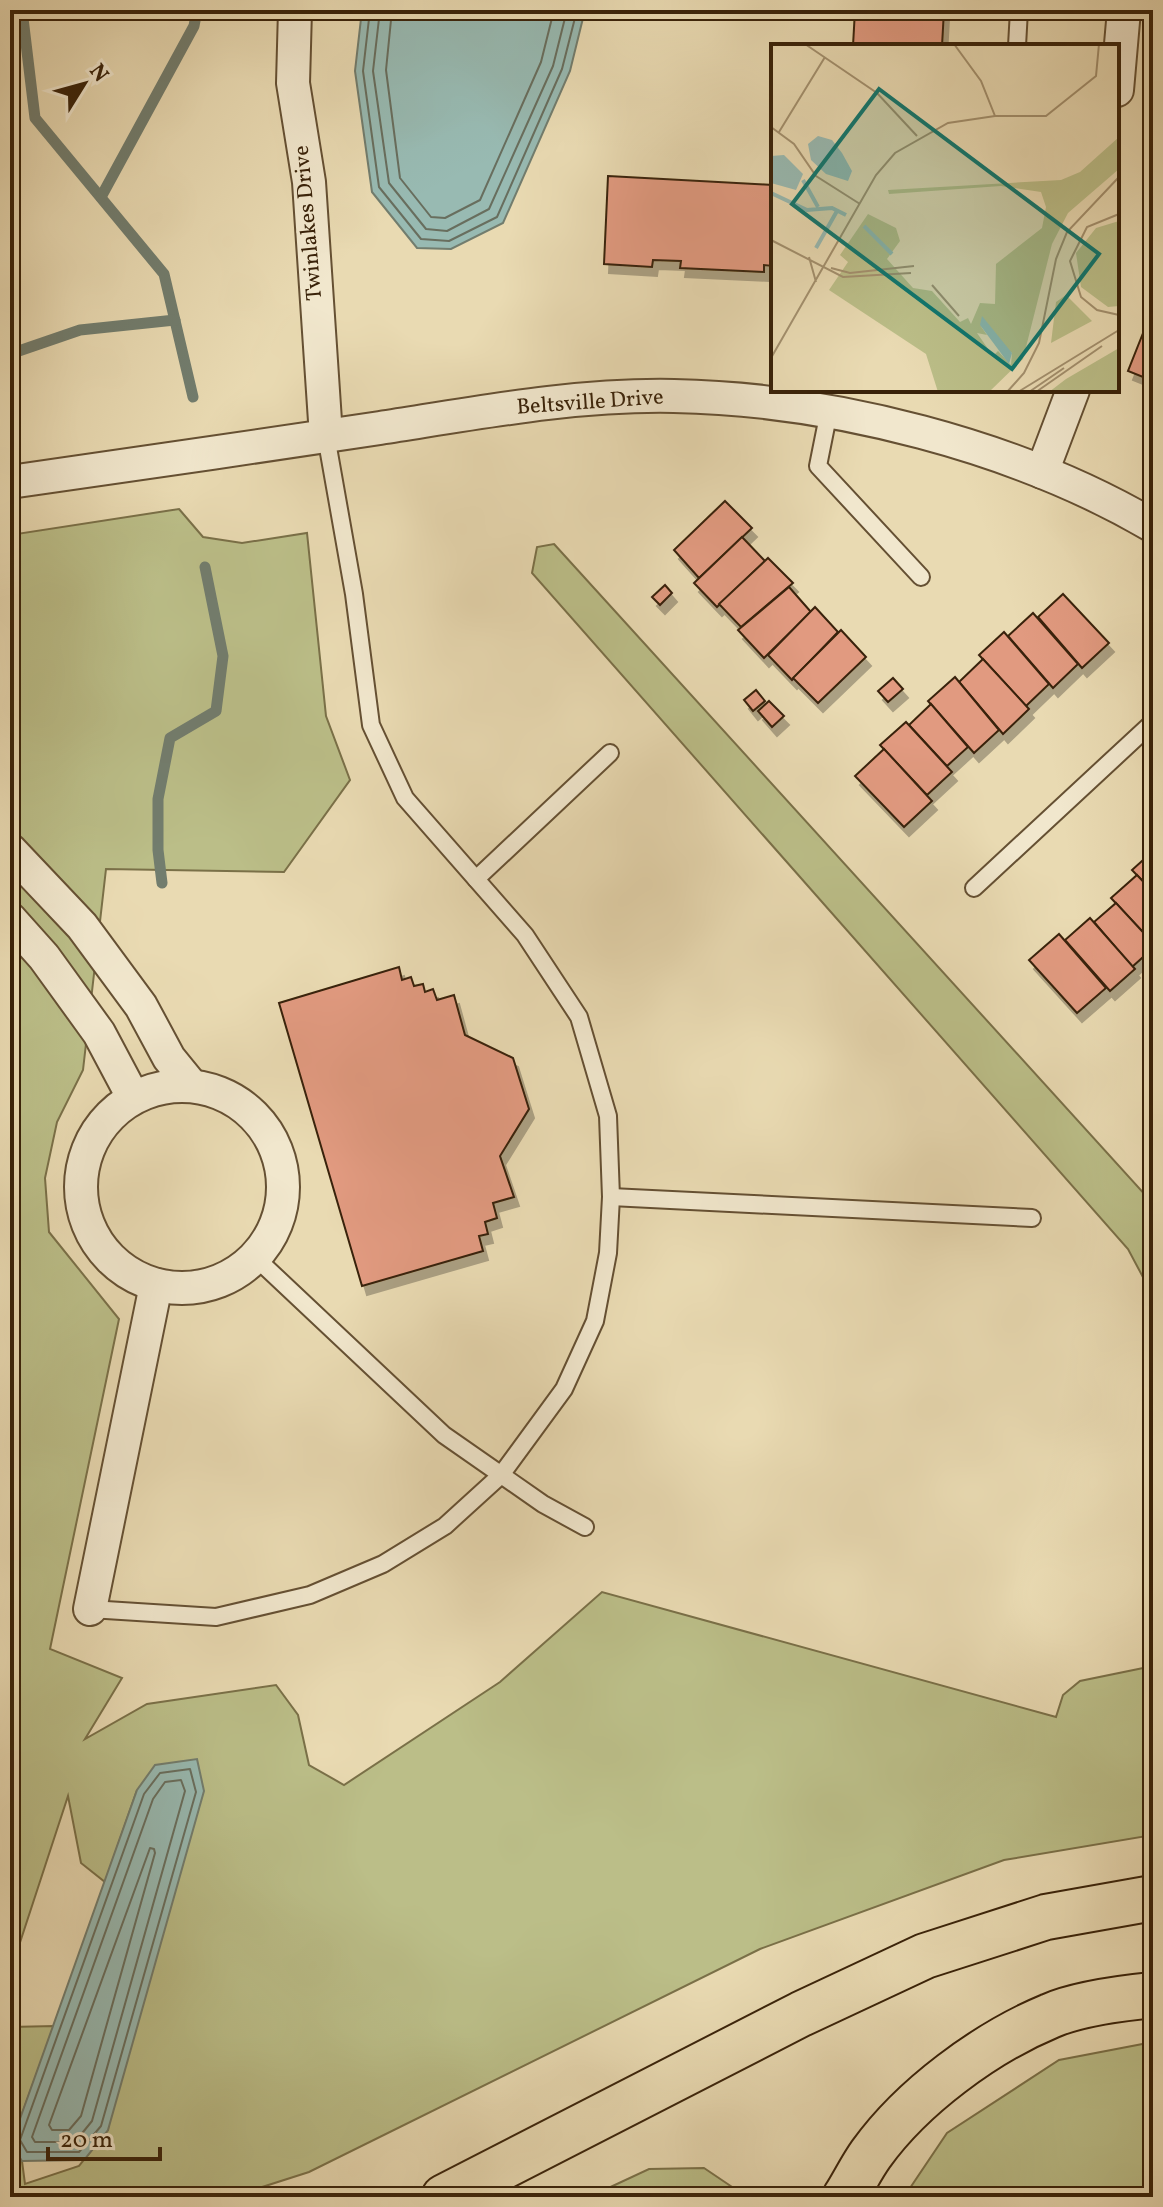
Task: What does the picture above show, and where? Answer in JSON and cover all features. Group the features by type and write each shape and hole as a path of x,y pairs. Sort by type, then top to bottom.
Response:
{"highway":[{"path":"444,2197 801,2014 925,1956 1046,1917 1153,1898"},
{"path":"845,2197 871,2154 918,2102 978,2055 1052,2015 1153,1995"}],"street":[{"name":"Twinlakes Drive","path":"295,10 293,83 309,182 326,436"},
{"path":"1119,65 1124,10"},
{"path":"1042,472 1072,392"},
{"name":"Beltsville Drive","path":"10,482 506,409 674,396 829,411 917,430 1042,472 1153,526"},
{"path":"10,850 82,926 141,1006 169,1058 191,1085"},
{"path":"10,919 44,957 99,1033 133,1097"},
{"path":"191,1085 217,1090 248,1109 265,1127 277,1148 283,1172 284,1197 278,1221 256,1258 221,1281 203,1287 176,1289 156,1285 126,1271 105,1254 91,1231 82,1207 80,1180 85,1155 96,1131 113,1112 133,1097 156,1088 191,1085"},
{"path":"90,1609 156,1285"}],"lane":[{"path":"1017,44 1019,10"},
{"path":"829,411 818,466 921,577"},
{"path":"90,1609 216,1617 310,1595 383,1564 445,1526 501,1475 564,1389 595,1321 608,1253 611,1197 608,1116 579,1017 525,935 405,798 371,725 354,594 326,436"},
{"path":"974,888 1153,722"},
{"path":"476,879 610,753"},
{"path":"611,1197 1032,1218"},
{"path":"256,1258 444,1435 543,1504 585,1527"}],"green space":[{"path":"179,509 203,537 242,543 307,533 326,716 350,780 284,872 106,869 83,1070 57,1122 45,1178 49,1232 119,1319 50,1649 122,1678 85,1739 147,1704 276,1685 298,1715 309,1765 344,1785 500,1682 602,1592 1056,1717 1063,1695 1080,1681 1153,1666 1153,1835 1004,1860 760,1949 309,2172 231,2197 10,2197 10,2027 54,2026 11,2144 22,2161 25,2184 79,2166 108,2130 137,1790 105,1882 81,1863 68,1796 10,1973 10,535"},
{"path":"554,544 1149,1199 1153,1206 1153,1296 1128,1249 532,573 537,547"},
{"path":"1153,2042 1153,2197 904,2197 947,2133 1059,2060"},
{"path":"704,2168 741,2193 741,2197 589,2197 649,2169"}],"water":[{"path":"362,10 585,10 570,71 503,223 451,249 417,248 372,192 355,71"},
{"path":"197,1759 204,1791 108,2130 84,2160 22,2161 11,2144 137,1790 155,1765"}],"building":[{"path":"855,10 944,10 942,44 853,44"},
{"path":"608,176 771,185 771,266 764,265 764,272 680,268 681,261 653,260 652,267 604,264"},
{"path":"1153,308 1153,381 1128,371"},
{"path":"725,501 752,528 699,578 674,550"},
{"path":"742,537 765,561 717,607 694,583"},
{"path":"768,558 793,583 741,627 719,604"},
{"path":"665,585 672,593 660,605 652,597"},
{"path":"789,587 811,612 764,658 738,630"},
{"path":"1063,594 1109,643 1082,668 1038,617"},
{"path":"815,607 838,632 792,680 768,655"},
{"path":"1033,613 1078,664 1053,688 1008,636"},
{"path":"841,630 866,657 818,703 793,678"},
{"path":"1004,632 1049,684 1026,706 979,655"},
{"path":"983,659 1029,709 1003,734 959,682"},
{"path":"955,677 999,730 974,753 928,701"},
{"path":"893,678 903,689 888,702 878,691"},
{"path":"756,690 765,701 753,711 744,700"},
{"path":"769,701 784,716 772,727 758,711"},
{"path":"931,704 968,747 947,766 909,725"},
{"path":"906,722 952,772 927,795 880,745"},
{"path":"884,749 932,801 904,827 855,776"},
{"path":"1153,851 1153,892 1132,870"},
{"path":"1137,875 1153,892 1153,943 1111,898"},
{"path":"1116,903 1153,943 1153,948 1132,967 1094,922"},
{"path":"1090,918 1135,969 1110,991 1065,940"},
{"path":"1059,934 1106,988 1077,1013 1029,960"},
{"path":"399,967 402,980 411,977 414,986 423,984 425,992 433,989 437,1000 454,995 465,1035 513,1058 529,1109 500,1156 514,1197 493,1203 497,1218 485,1222 488,1234 479,1236 483,1251 362,1286 279,1003"}],"waterway":[{"path":"22,10 35,118 164,274 193,397"},
{"path":"101,197 194,26 197,10"},
{"path":"10,354 80,330 175,320"},
{"path":"162,883 158,850 158,799 170,738 216,711 223,656 205,567"}]}
